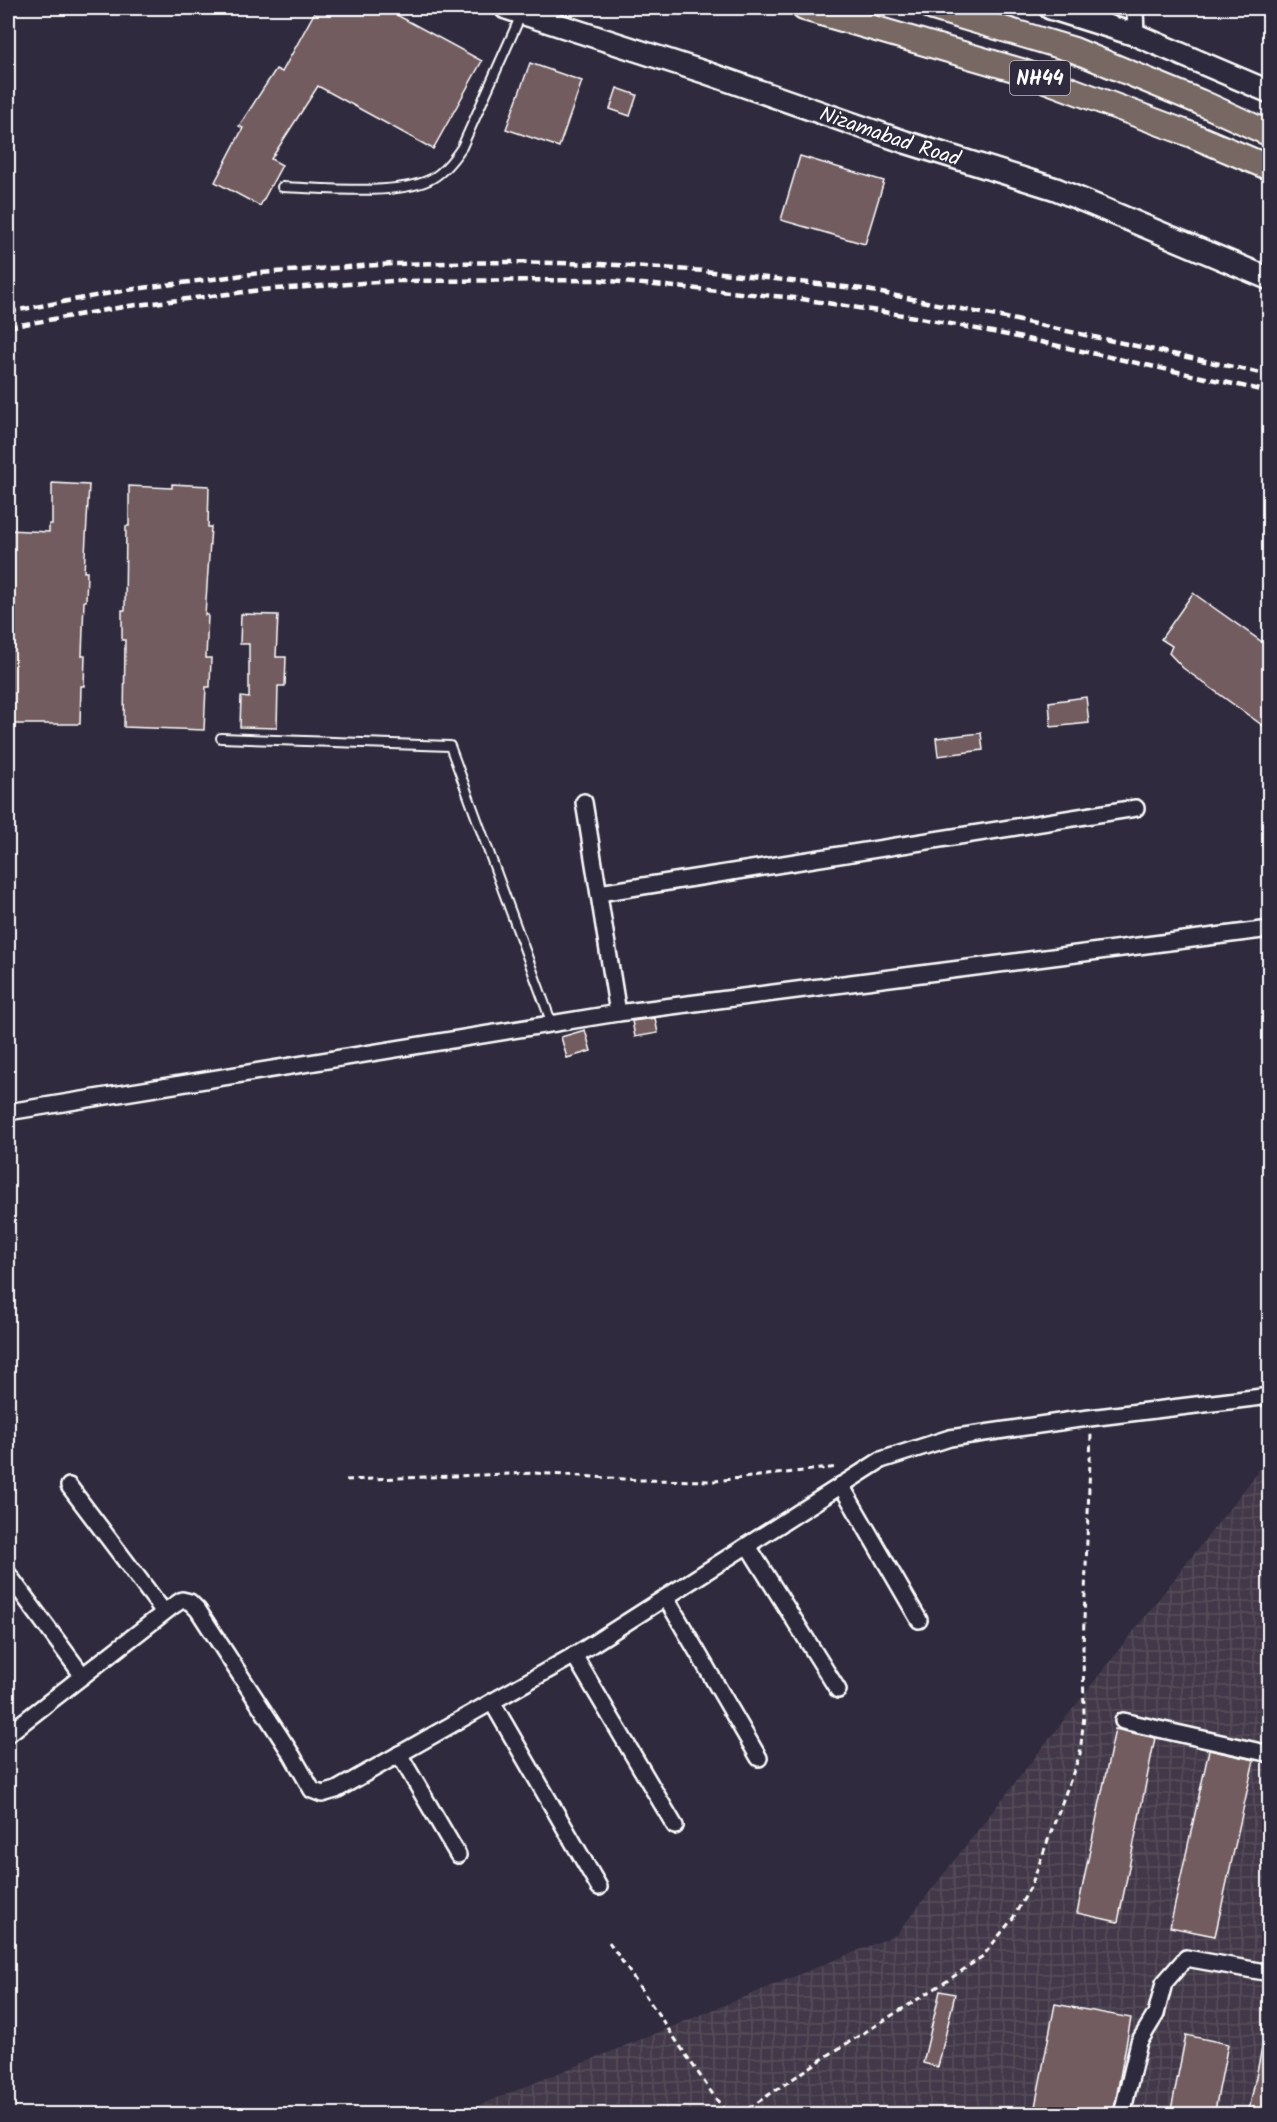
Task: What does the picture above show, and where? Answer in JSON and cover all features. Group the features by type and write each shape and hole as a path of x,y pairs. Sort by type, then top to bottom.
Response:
{"highway":[{"name":"NH44","path":"804,8 1021,71 1192,135 1269,168"},
{"name":"NH44","path":"933,8 1074,50 1200,102 1269,134"}],"main road":[{"path":"1050,8 1101,16 1136,35 1269,92"},
{"name":"Nizamabad Road","path":"514,10 707,73 905,142 1056,189 1269,279"}],"street":[{"path":"1135,8 1136,35"},
{"path":"584,802 618,1013"},
{"path":"599,893 1136,808"},
{"path":"8,1112 618,1013 1269,929"},
{"path":"8,1734 182,1600 190,1602 198,1610 292,1755 312,1790 322,1794 336,1790 574,1655 881,1460 950,1438 1269,1396"},
{"path":"841,1485 919,1620"},
{"path":"69,1486 164,1612"},
{"path":"748,1546 838,1690"},
{"path":"8,1574 83,1676"},
{"path":"666,1598 759,1758"},
{"path":"574,1655 675,1826"},
{"path":"492,1702 599,1887"},
{"path":"1123,1721 1269,1754"},
{"path":"399,1754 458,1855"},
{"path":"1122,2115 1139,2042 1156,2014 1164,1983 1185,1958 1269,1973"}],"lane":[{"path":"282,187 390,189 430,180 455,159 462,147 514,10"},
{"path":"221,738 450,746 552,1024"}],"path":[{"path":"740,2115 830,2054 984,1956 1013,1918 1031,1886 1080,1754 1084,1716 1083,1647 1092,1418"},
{"path":"346,1480 535,1473 639,1480 715,1481 838,1467"},
{"path":"609,1942 729,2115"}],"shaded area":[{"path":"1269,1458 1269,2114 458,2114 896,1935"}],"building":[{"path":"317,8 384,8 482,61 433,149 318,86 271,159 282,165 260,206 215,182 243,128 239,126 276,69 282,72"},
{"path":"530,63 582,81 559,147 506,129"},
{"path":"617,88 637,95 630,116 610,109"},
{"path":"800,156 884,181 865,244 781,220"},
{"path":"52,483 89,485 84,572 87,572 82,656 85,656 84,686 81,686 80,724 8,724 8,530 49,532 49,524 52,524"},
{"path":"172,484 209,486 208,527 211,527 205,615 208,615 206,658 211,658 210,687 206,687 204,730 124,727 125,640 122,640 122,610 125,610 129,486 172,488"},
{"path":"1193,593 1269,647 1269,730 1183,668 1169,653 1172,646 1161,639"},
{"path":"241,614 278,615 276,657 286,657 285,686 278,686 277,728 240,727 241,697 249,698 249,644 240,644"},
{"path":"1086,697 1089,723 1051,727 1049,702"},
{"path":"981,733 983,750 938,756 936,738"},
{"path":"655,1018 658,1033 635,1037 632,1021"},
{"path":"585,1030 591,1051 567,1058 561,1037"},
{"path":"1115,1729 1155,1738 1118,1922 1077,1913"},
{"path":"1209,1750 1254,1760 1215,1936 1170,1927"},
{"path":"940,1991 955,1994 938,2067 923,2063"},
{"path":"1055,2004 1131,2018 1113,2115 1077,2115 1035,2107"},
{"path":"1186,2035 1228,2044 1214,2115 1170,2115"},
{"path":"1263,2043 1269,2044 1269,2115 1248,2115"}],"railway":[{"path":"8,312 127,290 260,273 392,264 511,262 601,264 705,271 862,289 1270,375"},
{"path":"8,327 129,306 261,290 392,281 600,280 795,298 915,317 1270,392"}]}
